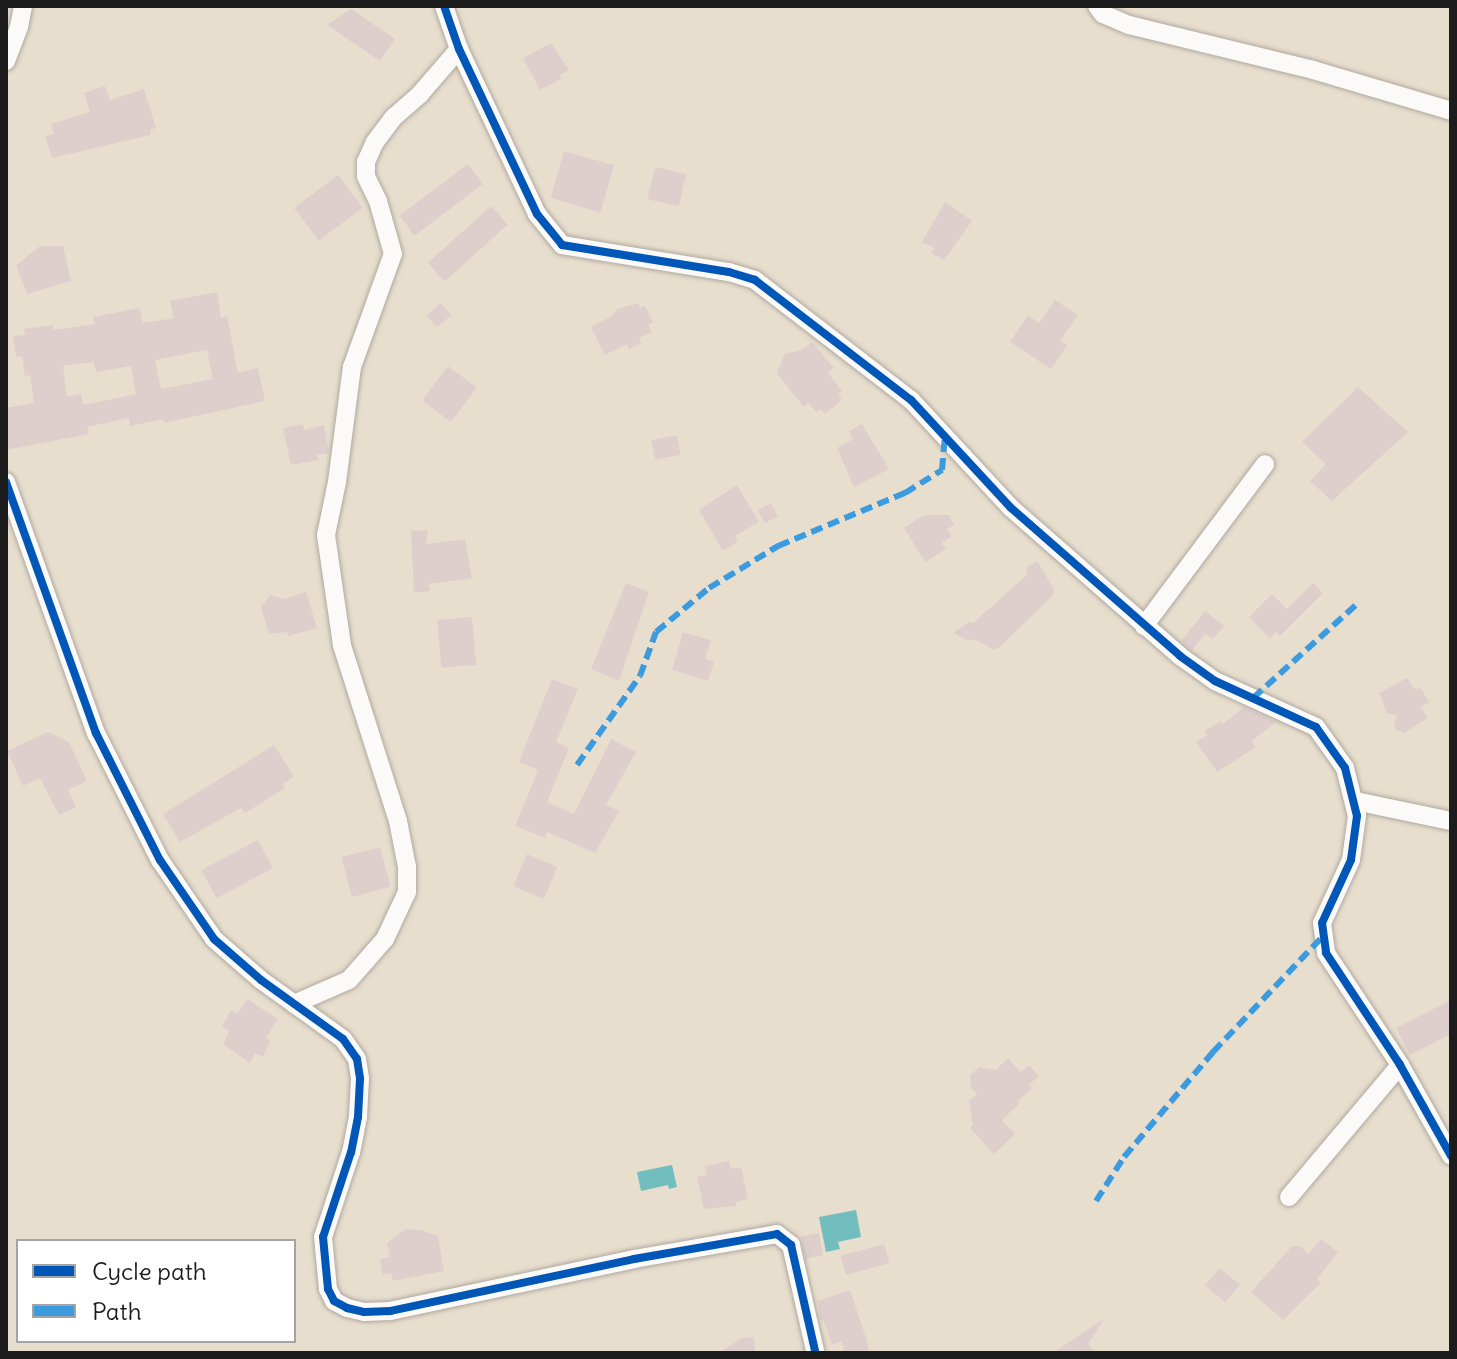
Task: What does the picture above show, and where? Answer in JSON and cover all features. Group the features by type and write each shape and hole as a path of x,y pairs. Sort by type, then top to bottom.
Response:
{"street":[{"path":"6,61 23,6"},
{"path":"444,6 459,49 537,214 562,245 729,272 755,280 911,400 1010,507 1144,626 1215,681 1316,727 1345,768 1355,801 1357,839 1351,860 1325,912 1321,938 1326,953 1400,1065 1451,1156"},
{"path":"1097,6 1103,14 1129,25 1313,70 1451,111"},
{"path":"294,1004 349,980 385,939 407,892 407,867 398,821 342,645 326,558 326,535 337,482 352,367 391,268 393,254 378,201 366,176 366,162 375,142 394,117 420,94 459,49"},
{"path":"1144,626 1265,464"},
{"path":"6,482 96,733 160,860 214,939 343,1039 357,1059 360,1079 351,1152 323,1237 328,1289 334,1301 364,1312 390,1311 634,1259 777,1234 791,1245 815,1351"},
{"path":"1355,801 1451,821"},
{"path":"1289,1197 1400,1065"}],"water":[{"path":"672,1165 677,1187 669,1189 668,1185 641,1191 637,1172"},
{"path":"856,1210 861,1237 838,1242 840,1249 826,1252 819,1217"}],"building":[{"path":"351,9 395,39 380,61 327,25"},
{"path":"551,43 569,70 560,75 561,79 540,90 523,58"},
{"path":"105,86 110,100 144,89 156,128 150,130 151,135 52,158 45,136 54,134 51,124 90,112 84,93"},
{"path":"564,151 614,165 600,212 550,198"},
{"path":"468,164 483,184 414,236 399,216"},
{"path":"655,167 686,174 679,206 648,199"},
{"path":"338,175 363,208 319,241 294,208"},
{"path":"945,202 972,221 944,260 931,253 934,248 922,242"},
{"path":"491,206 508,225 445,281 428,263"},
{"path":"40,246 63,246 71,281 27,294 16,265"},
{"path":"217,292 221,318 227,316 238,373 258,368 265,401 164,423 163,419 130,426 129,418 87,427 89,434 6,450 6,408 34,403 30,375 25,376 22,356 16,357 13,336 25,335 24,329 53,325 53,330 95,324 93,317 140,308 143,323 174,318 170,301","holes":["207,350 213,379 161,389 155,360","94,362 96,372 131,366 136,394 83,405 81,394 67,397 63,366"]},
{"path":"1055,300 1078,315 1060,341 1067,345 1051,369 1010,342 1028,315 1039,323"},
{"path":"441,303 451,315 437,327 426,315"},
{"path":"638,303 640,308 645,306 653,322 648,325 652,332 639,338 642,343 629,349 627,344 605,355 591,327 612,316 618,309"},
{"path":"812,342 834,368 828,373 842,391 838,394 842,400 825,414 820,409 816,412 808,403 804,407 777,374 784,354 802,350"},
{"path":"448,366 477,388 451,422 422,400"},
{"path":"1358,387 1408,432 1332,501 1310,481 1326,464 1302,442"},
{"path":"303,424 304,430 324,425 329,453 317,455 318,460 291,465 283,428"},
{"path":"862,424 889,469 854,487 837,448 853,439 849,431"},
{"path":"677,435 681,455 655,460 651,440"},
{"path":"737,485 759,522 735,536 738,542 723,551 699,510"},
{"path":"771,503 778,516 765,523 758,510"},
{"path":"924,515 949,515 954,525 947,529 952,536 942,543 946,549 925,562 904,528"},
{"path":"428,530 426,544 465,539 472,578 429,584 430,591 414,593 411,531"},
{"path":"1037,561 1054,589 1053,595 1001,646 994,650 974,639 969,641 953,633 969,622 973,623 1026,576 1028,566"},
{"path":"626,583 649,592 619,681 591,669"},
{"path":"1313,583 1323,593 1280,636 1276,632 1270,639 1249,617 1272,594 1287,609"},
{"path":"306,592 317,628 288,636 287,632 269,634 261,607 270,595 284,599"},
{"path":"1205,611 1224,626 1213,639 1205,634 1192,650 1181,641"},
{"path":"472,617 476,665 441,668 437,620"},
{"path":"683,632 711,640 705,659 714,662 708,681 672,670"},
{"path":"1407,678 1414,689 1421,688 1429,702 1421,707 1428,718 1404,733 1397,730 1394,724 1397,716 1387,713 1379,693"},
{"path":"552,679 578,689 556,742 569,748 547,802 574,814 611,739 636,752 606,805 619,811 595,853 547,832 545,838 515,826 538,770 519,762"},
{"path":"1244,707 1276,722 1252,741 1256,747 1217,772 1196,742 1207,735 1204,731 1221,721 1223,724"},
{"path":"48,732 69,742 87,781 68,790 76,807 59,815 40,778 23,786 7,751"},
{"path":"274,745 294,777 283,784 285,788 245,813 241,808 180,842 163,814"},
{"path":"258,840 273,868 217,898 201,870"},
{"path":"380,847 391,887 352,897 341,857"},
{"path":"527,854 557,867 544,899 513,886"},
{"path":"247,999 278,1019 266,1038 270,1041 263,1057 255,1053 250,1063 223,1044 229,1031 222,1027 231,1010 237,1014"},
{"path":"1451,1000 1451,1034 1410,1055 1396,1028"},
{"path":"1008,1058 1021,1072 1029,1065 1039,1076 1029,1085 1032,1088 1017,1102 1019,1104 1002,1120 1015,1134 994,1154 970,1128 973,1125 969,1101 977,1094 971,1087 970,1075 979,1067 996,1070"},
{"path":"729,1161 731,1169 741,1167 748,1199 736,1202 736,1206 704,1209 697,1177 707,1175 705,1166"},
{"path":"405,1229 438,1236 444,1271 393,1281 391,1273 383,1275 380,1259 390,1257 387,1243"},
{"path":"819,1233 823,1256 805,1259 801,1236"},
{"path":"1321,1239 1338,1252 1317,1279 1321,1283 1283,1320 1251,1292 1292,1246 1300,1246 1308,1254"},
{"path":"884,1244 889,1263 846,1275 841,1256"},
{"path":"1220,1268 1240,1285 1225,1302 1205,1286"},
{"path":"850,1290 869,1353 844,1353 842,1341 832,1345 824,1321 820,1320 818,1301"},
{"path":"1105,1318 1088,1344 1095,1353 1053,1353"},
{"path":"754,1337 755,1353 719,1353 742,1338"}],"marked path":[{"path":"577,765 640,676 656,632 709,588 778,546 905,493 942,470 945,436"},
{"path":"1253,698 1356,605"},
{"path":"1096,1201 1124,1157 1213,1052 1321,938"}],"cycle path":[{"path":"444,6 459,49 537,214 562,245 729,272 755,280 911,400 1010,507 1180,656 1215,681 1316,727 1345,768 1357,816 1351,860 1322,923 1326,953 1400,1065 1451,1156"},
{"path":"6,482 96,733 160,860 214,939 261,980 343,1039 357,1059 360,1079 358,1117 351,1152 323,1237 328,1289 334,1301 364,1312 390,1311 634,1259 777,1234 791,1245 815,1351"}]}
